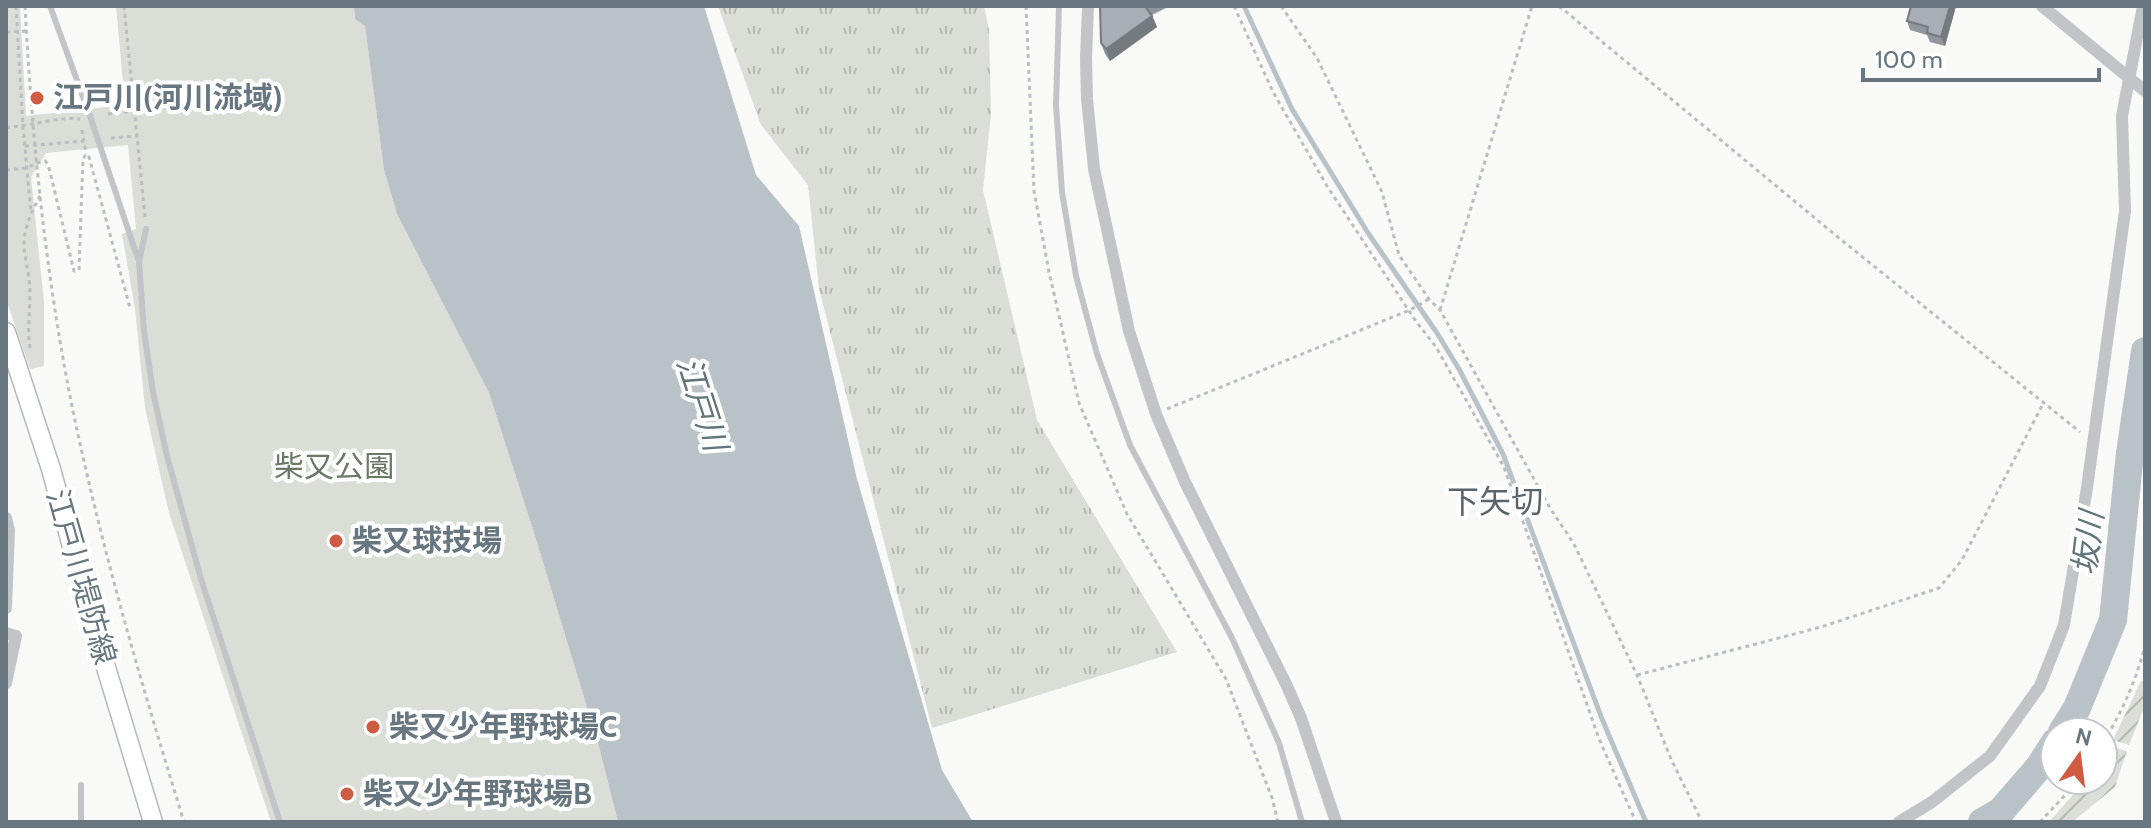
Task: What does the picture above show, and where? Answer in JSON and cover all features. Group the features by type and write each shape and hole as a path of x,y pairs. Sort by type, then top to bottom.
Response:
{"main road":[{"name":"江戸川堤防線","path":"6,332 51,469 94,628 153,822"}],"street":[{"path":"1088,6 1087,99 1094,169 1129,331 1156,414 1185,482 1301,718 1336,822"},
{"path":"2042,6 2145,91"},
{"path":"1899,822 1932,802 1990,756 2040,686 2064,625 2125,211 2122,116 2143,6"},
{"path":"6,518 9,530 6,608"},
{"path":"6,633 16,636 6,683"}],"lane":[{"path":"50,6 139,262 153,392 183,518 280,822"},
{"path":"1059,6 1056,105 1062,192 1076,276 1097,354 1130,445 1232,638 1279,743 1302,822"},
{"path":"139,262 146,229"},
{"path":"81,785 81,822"}],"path":[{"path":"16,6 31,213"},
{"path":"25,6 40,196 65,363 84,460 127,628 184,822"},
{"path":"124,6 146,229"},
{"path":"1234,6 1273,92 1327,186 1436,347 1504,467 1599,739 1636,822"},
{"path":"1281,6 1317,58 1382,192 1399,255 1440,310 1550,508 1574,544 1637,675 1671,759 1702,822"},
{"path":"1440,310 1532,6"},
{"path":"1559,6 2093,442"},
{"path":"6,32 26,31"},
{"path":"108,114 136,111"},
{"path":"6,127 80,117 86,154 132,312 143,313"},
{"path":"111,138 138,136"},
{"path":"25,146 84,141"},
{"path":"6,170 27,168 45,161 48,164 74,271 79,270 83,159 86,154"},
{"path":"30,349 30,290 24,252 26,227 40,196"},
{"path":"1156,414 1410,310 1429,299"},
{"path":"1637,675 1821,627 1939,588 1962,560 2043,404"},
{"path":"2118,716 2138,672 2145,646"},
{"path":"2138,672 2145,673"},
{"path":"2040,822 2064,796"}],"green space":[{"name":"柴又公園","path":"6,6 20,6 26,116 125,105 116,6 354,6 355,19 365,25 384,170 397,214 489,393 599,747 618,822 271,822 169,513 145,408 135,309 122,234 136,229 128,145 46,153 31,177 44,302 44,366 30,369 6,299"},
{"path":"718,6 984,6 989,30 991,114 983,190 1037,420 1177,652 932,728 819,289 808,185 761,125"},
{"path":"2141,681 2145,682 2145,705 2129,745 2119,742 2119,727"},
{"path":"2119,749 2127,751 2119,775"},
{"path":"2072,796 2104,796 2072,822 2049,822"}],"water":[{"name":"江戸川","path":"354,6 704,6 756,175 799,226 857,479 942,770 973,822 618,822 599,747 489,393 397,214 384,170 365,26 355,19"}],"building":[{"path":"1100,6 1145,6 1152,16 1106,49 1101,43"},
{"path":"1911,6 1950,6 1941,37 1927,33 1928,27 1907,21"}],"waterway":[{"path":"1244,6 1292,109 1368,233 1437,333 1503,454 1602,719 1646,822"},
{"name":"坂川","path":"2072,716 2113,620 2130,453 2145,351"},
{"name":"坂川","path":"1982,822 2001,811 2039,767"}],"place":[{"name":"江戸川(河川流域)","path":"37,98"},
{"name":"柴又球技場","path":"336,541"},
{"name":"柴又少年野球場C","path":"373,727"},
{"name":"柴又少年野球場B","path":"347,794"}],"district":[{"name":"下矢切","path":"1495,502"}]}
